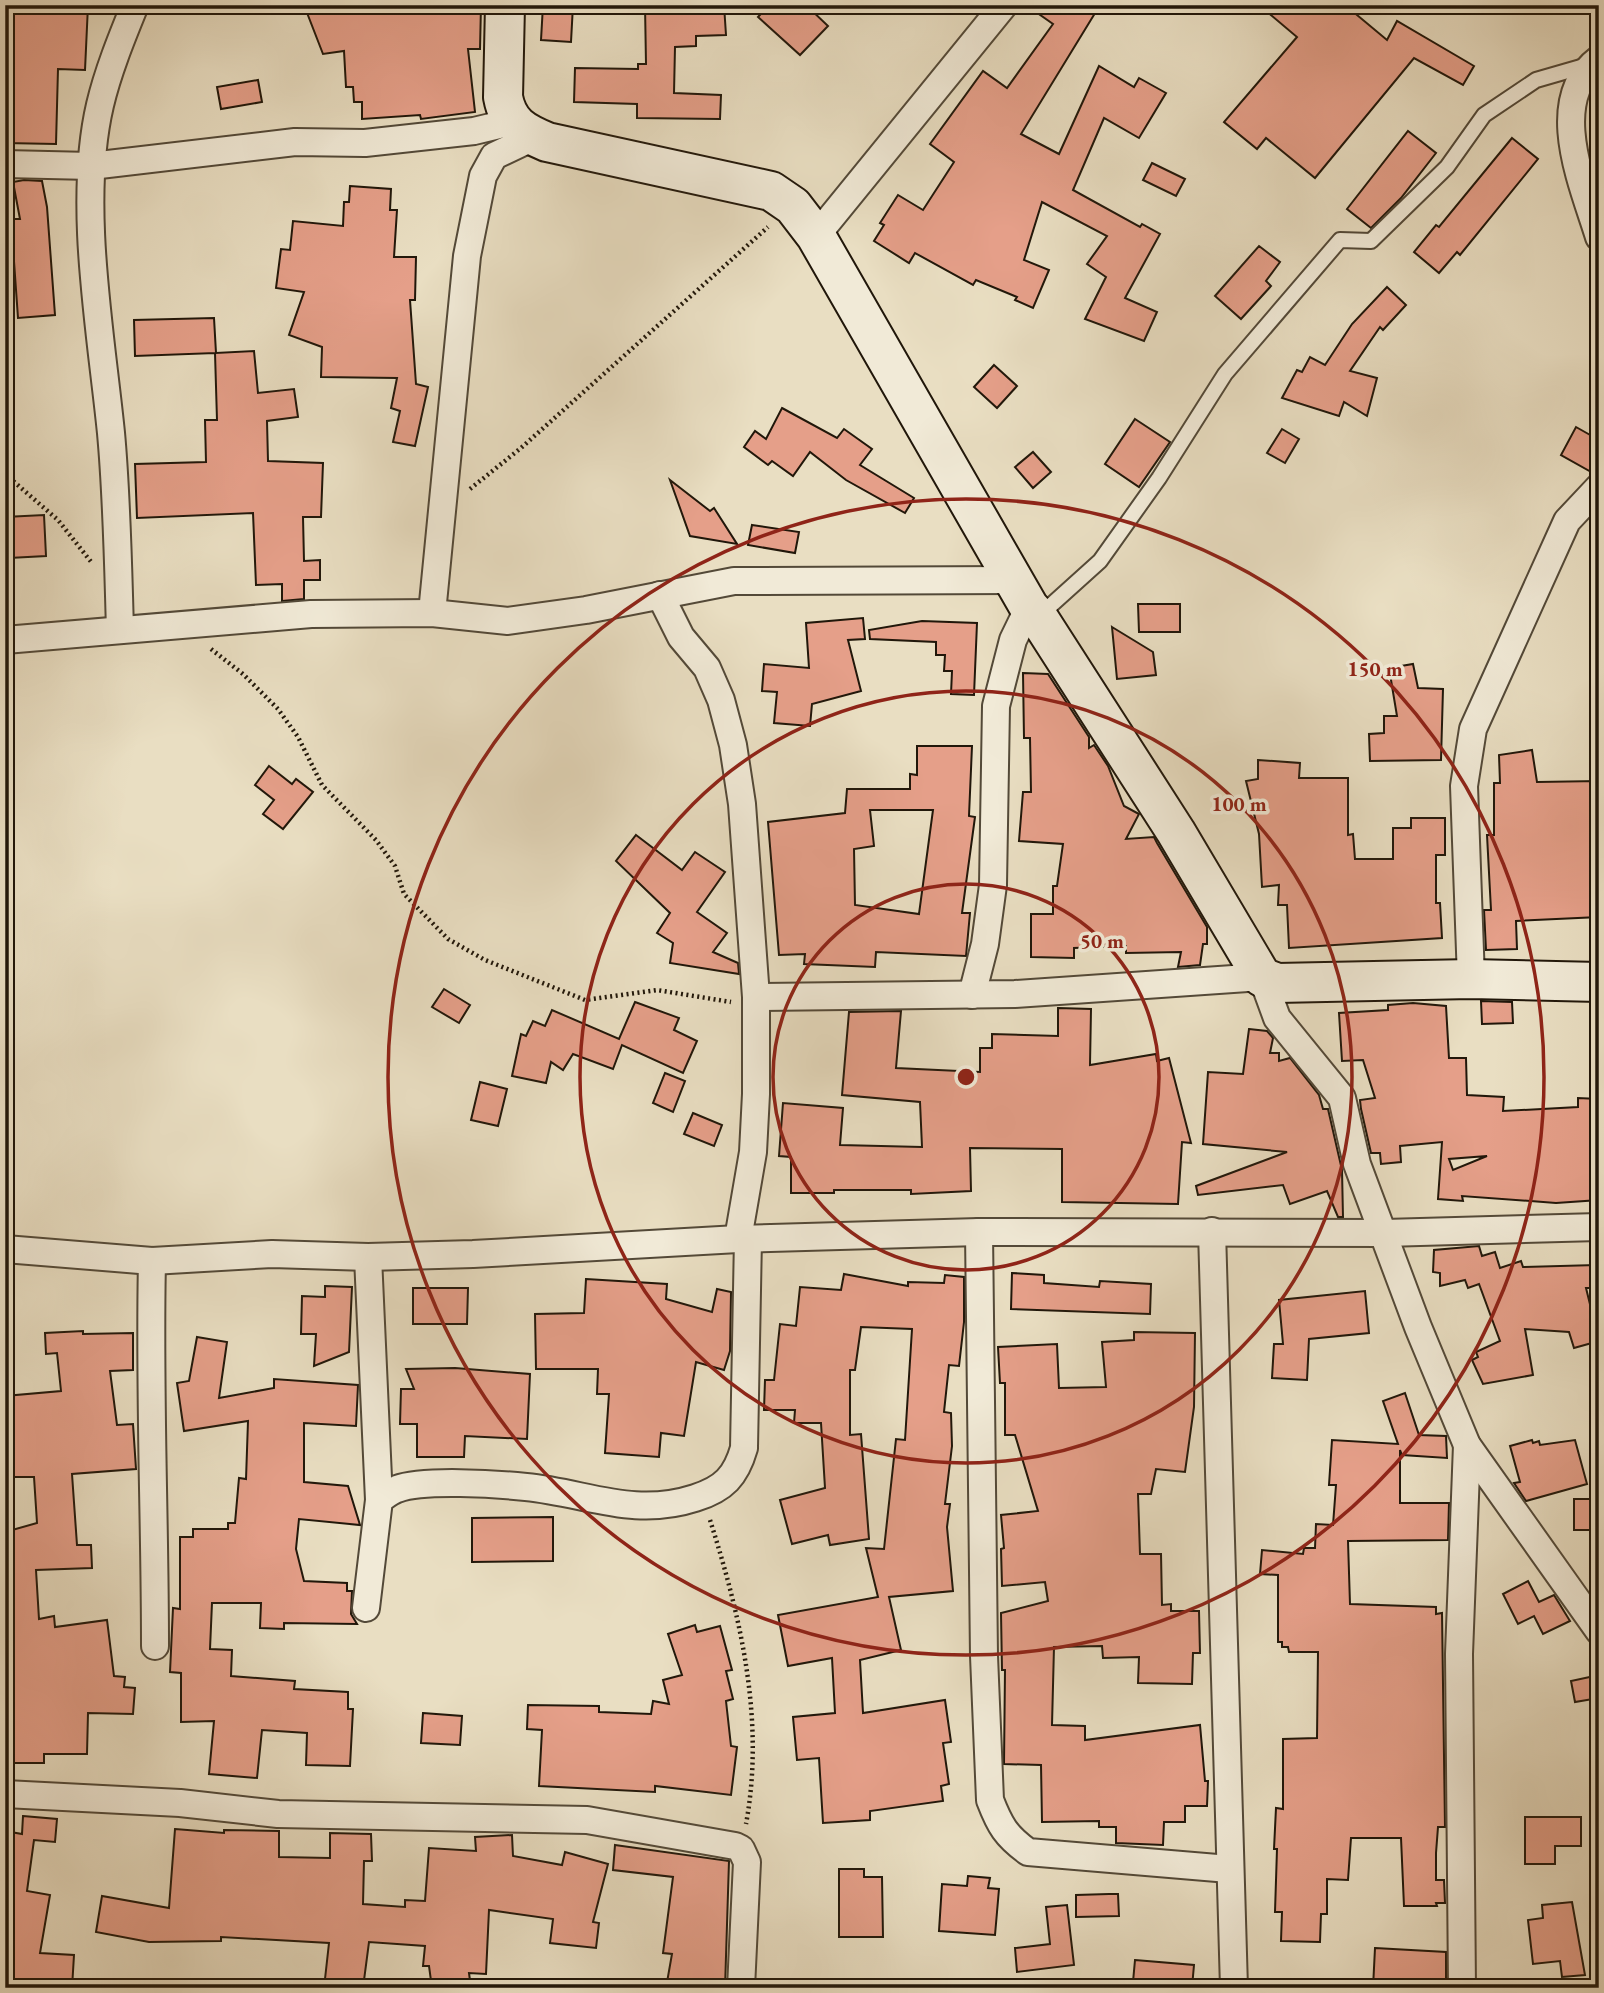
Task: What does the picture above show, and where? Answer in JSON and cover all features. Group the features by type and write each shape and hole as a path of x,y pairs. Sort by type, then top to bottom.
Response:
{"main road":[{"path":"505,5 503,97 523,129 771,191 793,206 816,236 1027,601 1176,832 1262,977 1276,983 1471,979 1599,982"}],"street":[{"path":"120,630 113,464 94,255 91,166 100,105 135,5"},
{"path":"816,236 1004,5"},
{"path":"1596,61 1573,97 1571,128 1599,237"},
{"path":"5,164 91,166 295,142 365,143 474,131 523,129"},
{"path":"432,614 467,256 483,176 494,156 523,129"},
{"path":"1471,979 1464,786 1473,729 1567,521 1599,486"},
{"path":"5,640 311,614 432,614 508,621 734,581 1027,601 1013,640 996,706 993,885 985,944 972,995"},
{"path":"379,1500 398,1488 421,1485 528,1487 628,1506 670,1506 724,1487 738,1470 744,1448 743,1238 753,1152 756,1002 742,804 733,745 721,700 707,667 681,637 660,595"},
{"path":"756,1002 972,995 1262,977 1277,1018 1342,1098 1357,1164 1418,1327 1467,1445 1599,1630"},
{"path":"5,1249 152,1261 272,1254 368,1257 743,1238 979,1231 1385,1233 1599,1227"},
{"path":"979,1231 984,1656 990,1800 998,1821 1008,1838 1028,1852 1229,1869"},
{"path":"1212,1231 1234,1988"},
{"path":"366,1608 379,1500 368,1257"},
{"path":"152,1261 150,1361 155,1508 155,1646"},
{"path":"1462,1988 1459,1654 1467,1445"},
{"path":"5,1794 180,1803 278,1814 587,1820 741,1849 747,1862 741,1988"}],"lane":[{"path":"1027,601 1100,561 1160,478 1225,374 1340,240 1371,241 1447,167 1484,115 1536,80 1596,61"}],"path":[{"path":"467,491 521,448 603,371 793,206"},
{"path":"5,474 58,520 119,597"},
{"path":"189,625 206,645 243,674 278,709 298,737 322,785 376,840 395,866 404,894 448,939 485,960 585,1000 657,990 756,1002"},
{"path":"702,1496 734,1596 752,1709 753,1786 741,1849"}],"building":[{"path":"5,5 88,5 85,70 58,69 56,144 5,143"},
{"path":"304,5 481,5 480,49 468,49 475,112 421,119 420,115 362,119 362,102 354,102 353,87 346,87 344,51 323,54"},
{"path":"543,5 573,5 571,42 541,40"},
{"path":"645,5 724,5 726,35 696,36 696,46 675,47 674,93 721,95 720,119 637,118 637,104 574,102 575,68 638,69 638,64 646,64"},
{"path":"769,5 806,5 828,26 800,55 758,17"},
{"path":"1026,5 1100,5 1021,134 1059,154 1099,66 1134,87 1139,78 1166,93 1139,138 1104,118 1073,190 1140,227 1142,224 1160,234 1125,298 1157,312 1144,341 1085,319 1106,277 1087,264 1107,236 1042,202 1024,260 1049,270 1033,308 1015,300 1017,297 976,280 973,285 915,253 909,263 874,241 884,225 880,223 898,195 923,210 954,162 930,144 983,71 1007,88 1053,24"},
{"path":"1259,5 1345,5 1387,40 1397,21 1474,66 1463,85 1414,58 1315,178 1266,138 1257,149 1224,122 1297,37"},
{"path":"258,80 262,102 221,109 217,87"},
{"path":"1408,131 1436,153 1401,198 1371,228 1347,209"},
{"path":"1512,138 1538,159 1460,255 1457,252 1439,273 1414,252 1436,225 1439,227"},
{"path":"1152,163 1185,179 1176,196 1143,180"},
{"path":"42,181 47,207 55,315 18,318 11,219 20,219 13,182"},
{"path":"350,186 391,189 390,210 397,210 394,257 416,257 415,300 410,300 416,384 428,387 415,446 393,442 400,411 391,408 397,378 321,377 322,347 289,335 304,292 276,288 281,249 290,250 293,221 343,226 344,202 349,202"},
{"path":"1259,246 1280,262 1266,281 1271,286 1241,319 1215,296"},
{"path":"1387,287 1406,305 1383,330 1380,327 1350,371 1377,378 1367,416 1344,402 1339,416 1282,398 1297,370 1302,372 1310,357 1325,365 1352,324"},
{"path":"214,318 216,353 254,351 258,393 294,389 298,417 267,421 268,461 323,463 321,517 303,517 304,561 320,560 320,580 304,580 304,599 282,601 282,584 256,585 253,513 137,518 135,464 206,462 205,420 217,420 215,353 135,356 134,320"},
{"path":"994,365 1017,386 997,408 974,387"},
{"path":"782,408 837,438 844,429 872,449 860,465 914,498 905,513 846,480 810,452 793,476 772,461 768,465 744,447 755,431 766,439"},
{"path":"1135,419 1170,442 1139,487 1105,464"},
{"path":"1576,427 1599,440 1599,472 1593,473 1561,455"},
{"path":"1282,429 1299,439 1285,463 1267,453"},
{"path":"1033,452 1051,472 1033,488 1015,467"},
{"path":"670,480 710,511 714,508 737,544 690,536"},
{"path":"44,515 46,556 9,558 5,555 5,517"},
{"path":"752,525 799,532 795,553 748,545"},
{"path":"1138,604 1180,604 1180,632 1139,632"},
{"path":"863,618 865,639 848,640 861,691 812,704 810,726 774,723 777,692 762,691 764,664 809,668 806,623"},
{"path":"922,621 977,623 974,695 951,694 952,671 944,671 945,655 936,655 936,642 870,639 869,630"},
{"path":"1112,627 1153,652 1156,675 1117,679"},
{"path":"1413,664 1418,688 1443,689 1441,760 1370,761 1369,734 1384,733 1384,716 1397,716 1389,668"},
{"path":"1023,673 1048,674 1089,737 1089,748 1094,745 1108,766 1124,806 1139,814 1126,839 1154,837 1207,927 1207,944 1203,944 1200,965 1178,967 1181,952 1126,953 1126,946 1074,948 1074,958 1031,957 1031,914 1053,914 1053,886 1057,886 1063,844 1019,841 1023,792 1031,792 1030,738 1024,738"},
{"path":"917,746 972,746 969,816 975,817 962,913 970,913 966,956 876,952 875,967 804,964 805,954 779,955 768,822 845,813 847,789 910,789 910,774 917,775","holes":["870,810 933,810 919,914 855,905 854,849 874,846"]},
{"path":"1532,750 1537,782 1599,781 1599,917 1516,921 1517,949 1486,950 1484,910 1491,910 1487,835 1494,835 1494,783 1500,783 1499,755"},
{"path":"1258,760 1300,763 1299,778 1348,778 1348,835 1353,834 1355,859 1393,859 1393,828 1411,828 1411,818 1445,818 1445,855 1436,855 1436,903 1440,903 1442,938 1289,948 1287,905 1278,905 1279,885 1262,887 1259,834 1246,781 1258,779"},
{"path":"269,766 292,784 296,779 313,792 283,829 263,814 274,800 255,785"},
{"path":"636,835 682,870 695,852 725,872 697,912 727,933 713,952 738,963 739,974 670,963 673,943 657,933 670,913 616,861"},
{"path":"444,989 470,1005 459,1023 432,1007"},
{"path":"1481,1001 1512,1002 1513,1023 1482,1024"},
{"path":"635,1002 679,1018 674,1030 697,1041 683,1073 622,1045 613,1069 573,1054 563,1070 551,1062 546,1083 512,1076 521,1034 526,1036 533,1021 545,1026 552,1010 619,1039"},
{"path":"1413,1003 1446,1006 1449,1058 1466,1058 1467,1095 1504,1097 1503,1111 1578,1107 1578,1098 1599,1099 1599,1200 1556,1203 1462,1196 1463,1201 1438,1199 1442,1142 1400,1146 1401,1162 1381,1164 1380,1153 1371,1153 1360,1100 1375,1098 1363,1060 1342,1061 1339,1013 1388,1010 1388,1005","holes":["1487,1156 1453,1170 1449,1159"]},
{"path":"1058,1008 1091,1009 1090,1065 1156,1054 1157,1061 1169,1058 1191,1143 1182,1142 1178,1204 1062,1202 1062,1149 970,1148 971,1191 911,1194 911,1190 834,1190 834,1193 791,1193 791,1157 779,1156 783,1103 843,1108 840,1145 922,1147 920,1102 842,1095 849,1012 901,1011 896,1068 980,1072 980,1048 992,1048 992,1034 1058,1036"},
{"path":"1249,1029 1267,1031 1273,1038 1270,1053 1279,1053 1279,1061 1290,1058 1319,1095 1323,1109 1328,1109 1342,1170 1343,1217 1338,1217 1327,1191 1290,1204 1283,1185 1198,1195 1196,1186 1287,1152 1203,1144 1208,1072 1243,1074"},
{"path":"665,1073 685,1081 673,1112 653,1103"},
{"path":"480,1082 507,1089 498,1126 471,1120"},
{"path":"693,1113 722,1125 714,1146 684,1134"},
{"path":"1479,1246 1482,1256 1495,1252 1500,1268 1521,1261 1523,1267 1596,1265 1597,1288 1586,1288 1599,1341 1574,1348 1569,1332 1525,1329 1533,1375 1483,1384 1472,1360 1478,1357 1476,1352 1500,1341 1479,1284 1468,1288 1465,1280 1440,1286 1440,1273 1433,1272 1434,1250"},
{"path":"1012,1273 1044,1275 1044,1283 1099,1287 1100,1281 1151,1284 1150,1314 1011,1309"},
{"path":"844,1274 908,1286 908,1282 944,1283 945,1275 964,1277 964,1322 959,1366 949,1365 944,1412 951,1413 952,1446 945,1504 950,1504 947,1527 953,1591 889,1597 901,1650 860,1660 863,1713 945,1700 951,1742 943,1743 949,1784 941,1786 943,1801 870,1811 870,1820 823,1823 819,1758 797,1760 793,1717 835,1713 832,1658 788,1666 778,1615 878,1597 866,1548 884,1549 896,1439 905,1440 912,1329 861,1327 855,1370 850,1370 850,1435 861,1434 869,1539 830,1545 828,1535 792,1544 780,1500 825,1488 821,1423 794,1423 795,1410 764,1410 765,1380 774,1380 780,1324 796,1326 800,1287 841,1290"},
{"path":"586,1279 667,1284 666,1299 712,1312 717,1289 731,1292 730,1351 724,1370 696,1362 684,1436 661,1433 659,1457 605,1453 609,1394 597,1394 598,1369 536,1369 535,1314 584,1313"},
{"path":"325,1286 352,1287 349,1352 314,1366 316,1334 301,1334 302,1296 325,1297"},
{"path":"413,1288 468,1288 467,1324 413,1324"},
{"path":"1365,1291 1369,1333 1309,1339 1307,1380 1272,1378 1274,1344 1283,1344 1279,1300"},
{"path":"83,1331 83,1334 133,1333 133,1370 110,1371 117,1425 133,1424 136,1469 72,1474 77,1545 91,1545 92,1568 36,1570 39,1619 54,1616 55,1627 107,1620 114,1676 125,1677 124,1687 135,1688 133,1714 88,1713 87,1754 44,1754 44,1763 5,1763 5,1575 13,1574 5,1532 37,1523 34,1477 5,1477 5,1396 61,1391 57,1353 46,1354 45,1333"},
{"path":"1134,1332 1195,1333 1194,1407 1185,1472 1156,1469 1151,1494 1138,1494 1140,1554 1161,1554 1162,1605 1171,1604 1171,1611 1199,1611 1200,1653 1193,1653 1192,1684 1138,1683 1139,1657 1103,1658 1102,1646 1054,1647 1052,1725 1085,1726 1085,1740 1200,1725 1205,1781 1208,1781 1207,1806 1185,1806 1185,1822 1164,1822 1163,1845 1116,1843 1116,1827 1099,1827 1099,1821 1042,1822 1041,1765 1004,1764 1005,1670 1002,1670 1001,1613 1048,1601 1045,1582 1002,1586 1001,1549 1004,1548 1001,1515 1038,1511 1015,1435 1005,1435 1005,1383 1000,1383 998,1347 1057,1344 1059,1388 1106,1387 1102,1342 1134,1340"},
{"path":"197,1337 227,1342 219,1398 274,1388 274,1379 358,1385 356,1426 304,1423 304,1482 348,1486 360,1525 299,1519 296,1549 304,1581 347,1583 347,1591 352,1591 351,1614 357,1624 284,1623 284,1629 260,1628 261,1603 212,1603 210,1649 232,1650 231,1676 295,1681 294,1689 348,1692 348,1709 353,1709 350,1766 306,1765 307,1733 262,1730 257,1778 209,1774 214,1721 181,1722 181,1673 170,1672 173,1608 180,1609 180,1537 193,1537 193,1529 228,1529 228,1523 235,1523 239,1478 246,1479 248,1421 184,1431 177,1383 189,1381"},
{"path":"455,1368 530,1374 527,1439 465,1436 464,1457 417,1457 417,1424 400,1424 401,1389 414,1389 406,1369"},
{"path":"1405,1393 1419,1435 1446,1436 1447,1458 1402,1455 1400,1450 1400,1503 1449,1503 1448,1540 1348,1541 1350,1604 1436,1607 1436,1614 1442,1613 1445,1827 1438,1827 1436,1880 1444,1880 1445,1903 1436,1903 1437,1906 1404,1906 1401,1838 1351,1838 1348,1880 1327,1879 1327,1914 1321,1914 1320,1942 1281,1941 1282,1912 1275,1912 1277,1849 1274,1849 1276,1808 1283,1809 1283,1739 1317,1738 1318,1652 1289,1652 1288,1647 1282,1647 1282,1642 1278,1642 1278,1575 1260,1574 1262,1550 1303,1554 1304,1548 1315,1548 1316,1524 1333,1525 1336,1485 1329,1485 1332,1440 1398,1444 1383,1401"},
{"path":"1532,1440 1533,1443 1539,1441 1540,1445 1575,1440 1587,1484 1526,1501 1514,1483 1520,1482 1510,1446"},
{"path":"1574,1499 1599,1499 1599,1530 1574,1530"},
{"path":"553,1517 553,1561 472,1562 472,1518"},
{"path":"1528,1581 1539,1602 1554,1595 1570,1621 1543,1634 1534,1616 1518,1624 1503,1594"},
{"path":"695,1625 697,1632 720,1626 732,1670 726,1671 733,1699 726,1701 731,1746 737,1747 731,1795 655,1786 655,1792 539,1786 542,1730 527,1729 528,1705 599,1706 599,1712 651,1714 653,1701 669,1704 663,1680 682,1675 668,1634"},
{"path":"1599,1675 1599,1698 1575,1702 1571,1681"},
{"path":"423,1713 462,1716 460,1745 421,1743"},
{"path":"23,1816 57,1819 55,1842 34,1840 27,1891 50,1895 40,1953 74,1955 72,1988 5,1988 5,1831 22,1834"},
{"path":"1525,1817 1581,1817 1581,1846 1555,1846 1555,1864 1525,1864"},
{"path":"175,1829 224,1833 224,1830 279,1831 279,1857 330,1858 330,1833 371,1834 372,1861 364,1861 363,1904 405,1907 405,1900 425,1901 429,1848 476,1851 475,1837 512,1835 513,1856 562,1865 565,1852 608,1864 593,1922 599,1923 596,1948 550,1943 553,1919 489,1910 486,1974 469,1973 471,1988 432,1988 429,1966 423,1966 425,1946 369,1942 363,1988 324,1988 329,1943 221,1937 221,1941 149,1942 96,1932 102,1896 169,1908"},
{"path":"615,1845 729,1861 725,1988 666,1988 672,1954 663,1953 673,1877 613,1870"},
{"path":"839,1869 864,1869 864,1877 882,1877 883,1937 839,1937"},
{"path":"968,1876 990,1878 988,1888 999,1889 995,1935 939,1931 942,1884 967,1886"},
{"path":"1118,1894 1119,1916 1076,1917 1076,1895"},
{"path":"1572,1902 1585,1975 1562,1977 1560,1961 1533,1964 1528,1920 1543,1918 1542,1905"},
{"path":"1067,1905 1074,1965 1017,1972 1015,1948 1050,1944 1046,1907"},
{"path":"1375,1948 1446,1952 1446,1988 1373,1988"},
{"path":"1135,1960 1194,1965 1192,1987 1137,1988 1137,1983 1133,1982"}]}
